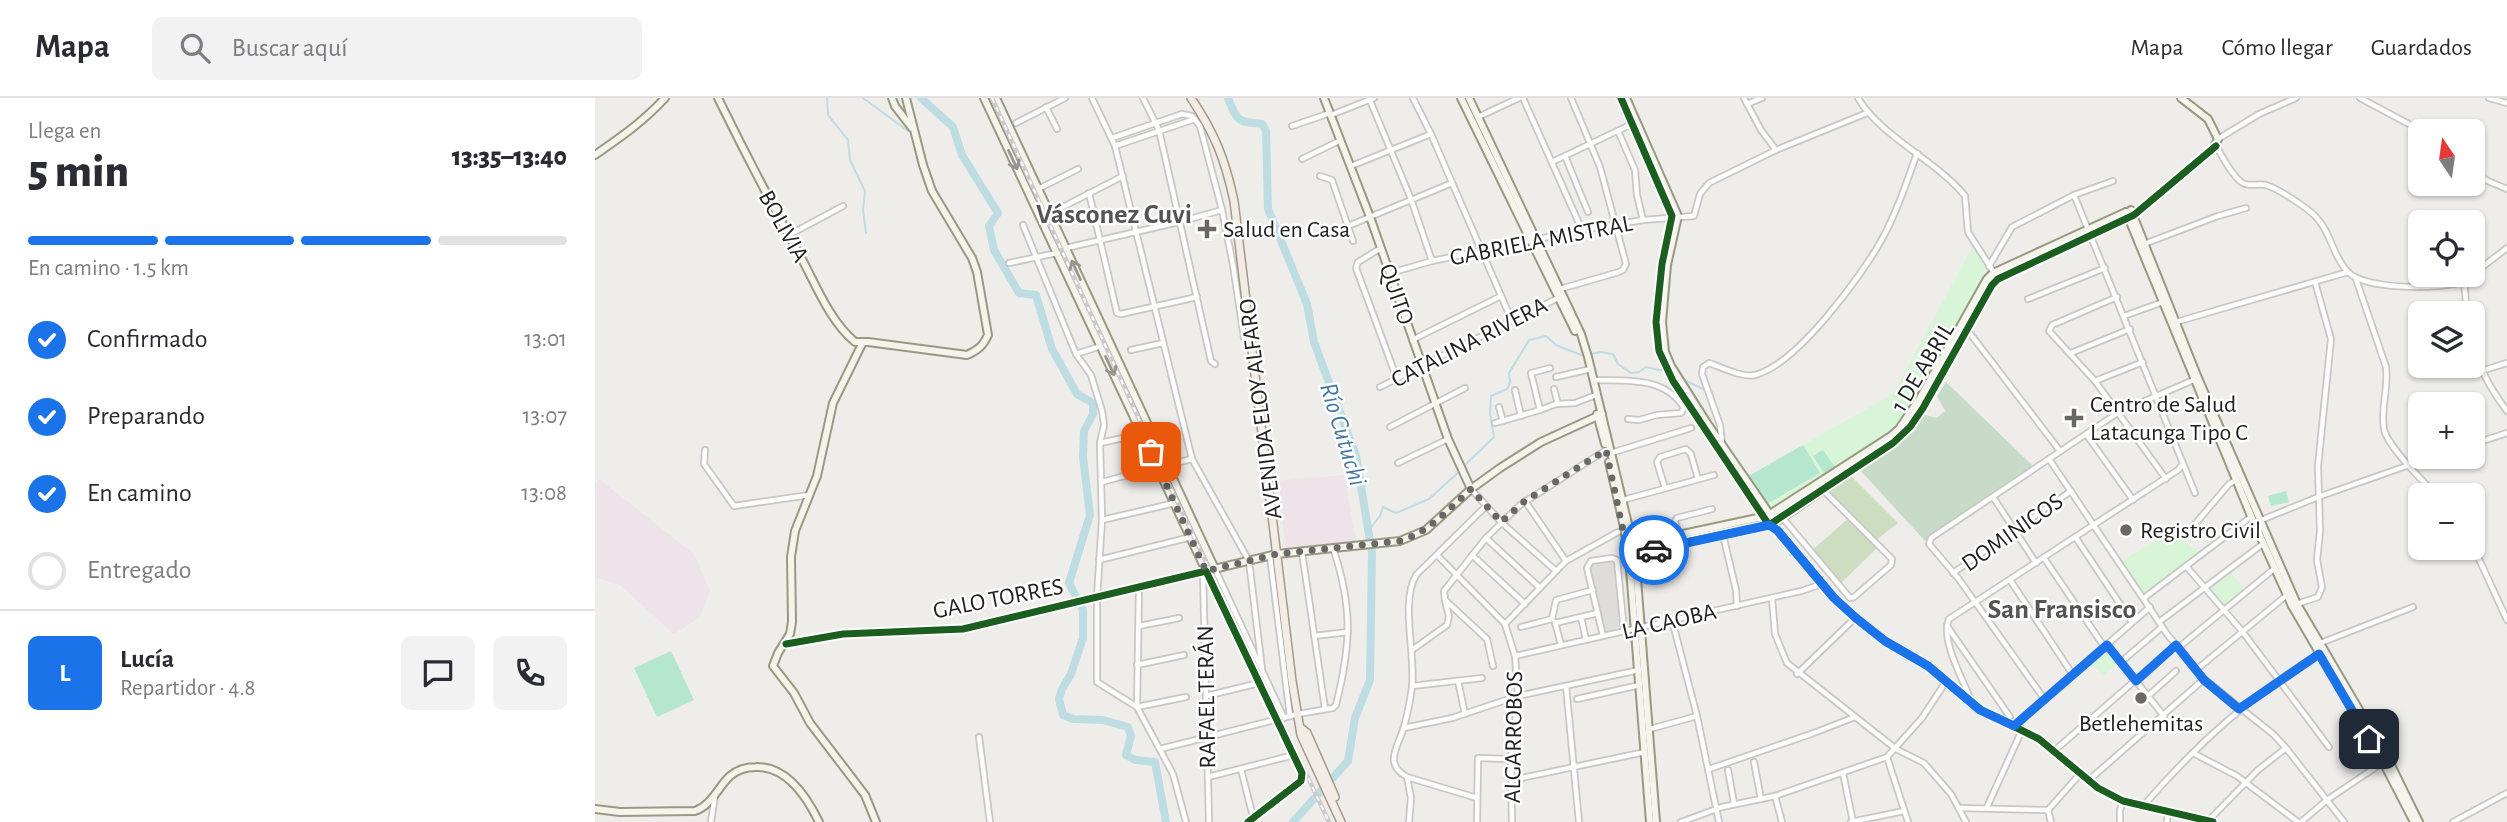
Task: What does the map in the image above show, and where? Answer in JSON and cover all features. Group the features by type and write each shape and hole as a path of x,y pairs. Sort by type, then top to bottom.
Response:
{"main road":[{"name":"AVENIDA ELOY ALFARO","path":"1191,98 1209,126 1228,171 1234,201 1273,555 1292,681 1291,716 1302,729 1301,735 1344,822"}],"street":[{"path":"595,155 628,134 664,98"},
{"name":"BOLIVIA","path":"718,98 750,164 836,320 855,342 863,342"},
{"path":"892,98 895,106 914,129"},
{"path":"984,98 1302,773 1301,781 1248,822"},
{"path":"996,98 1262,669 1291,716"},
{"path":"1016,123 1065,98"},
{"path":"1092,98 1115,146 1192,459 1249,561 1262,669"},
{"path":"1143,98 1159,130 1211,361 1215,364"},
{"name":"QUITO","path":"1324,98 1370,217 1435,403 1471,489"},
{"path":"1413,98 1512,321"},
{"path":"1461,98 1475,119 1558,298 1580,338"},
{"path":"1469,98 1475,119"},
{"path":"1475,119 1521,98 1581,230"},
{"path":"1560,289 1619,272 1626,264 1592,144 1571,98"},
{"path":"1624,98 1632,124 1675,216"},
{"path":"1624,98 1675,216 1662,264 1656,322 1659,351 1767,516 1776,521 1845,594 1850,598 1854,597 1891,565 1892,561 1821,487"},
{"path":"1744,98 1776,150"},
{"path":"1747,104 1762,98"},
{"path":"1858,98 1867,113 1965,196 1968,232 1993,272"},
{"path":"2181,98 2208,119 2217,142 2241,182 2248,185 2268,185 2316,216 2348,272 2355,278 2389,286 2408,287"},
{"path":"1993,272 2142,208 2217,142 2259,114 2296,98"},
{"path":"2360,98 2408,124"},
{"path":"2489,98 2507,103"},
{"path":"876,822 865,795 810,723 794,693 775,671 774,661 786,644 792,622 792,544 795,531 817,475 833,403 863,342 967,355 985,344 988,335 977,272 972,258 932,191 906,99"},
{"path":"1292,126 1371,99 1411,199 1432,261"},
{"path":"1046,107 1057,129"},
{"path":"1675,216 1694,216 1700,194 1709,183 1776,150 1867,113"},
{"path":"1112,138 1182,114 1195,119 1202,130 1222,210 1244,338 1252,349"},
{"path":"1115,146 1195,119"},
{"path":"1552,162 1632,124"},
{"path":"1618,131 1635,170 1643,220"},
{"path":"1350,166 1431,134"},
{"path":"1302,159 1341,140"},
{"path":"1722,445 1720,425 1702,374 1703,367 1709,363 1749,376 1757,375 1794,353 1851,286 1881,242 1917,153"},
{"path":"1565,156 1588,212"},
{"path":"1038,189 1078,169"},
{"path":"1057,210 1123,176"},
{"path":"1319,176 1332,180 1353,241"},
{"path":"2485,179 2507,189"},
{"path":"1993,272 2012,227 2074,195 2113,181"},
{"path":"1348,226 1452,183"},
{"path":"1089,193 1117,313 1197,297"},
{"path":"2074,195 2195,493"},
{"path":"789,235 843,206"},
{"path":"2143,245 2246,208"},
{"path":"1066,248 1222,210"},
{"path":"2130,214 2275,568 2297,604 2319,654 2386,760 2414,822"},
{"name":"GABRIELA MISTRAL","path":"1390,273 1432,261 1581,230 1675,216"},
{"path":"1023,225 1076,354 1091,374 1104,425 1100,443 1102,520 1098,560 1097,682 1137,708 1173,774 1186,822"},
{"path":"1533,240 1560,289 1586,351 1631,550 1637,566 1640,685 1656,822"},
{"path":"1381,248 1357,262 1356,268 1397,379"},
{"path":"2485,264 2507,248"},
{"path":"1009,263 1057,253"},
{"path":"2028,299 2105,268"},
{"name":"1 DE ABRIL","path":"1631,550 1650,541 1767,516 1893,443 1910,427 1965,326 1992,285 1993,272"},
{"path":"2175,323 2348,272"},
{"path":"2144,598 2256,518 2408,464 2384,430 2388,378 2386,367 2355,278"},
{"path":"2297,604 2318,597 2322,592 2316,560 2320,531 2319,452 2331,339 2315,282"},
{"path":"1412,340 1501,296"},
{"path":"2117,297 2052,325 2049,331 2071,353 2119,412 2166,479"},
{"name":"CATALINA RIVERA","path":"1380,387 1558,298"},
{"path":"2125,316 2164,301"},
{"path":"2164,301 2290,594 2316,645 2420,822"},
{"path":"1965,326 2060,451"},
{"path":"2071,353 2130,329"},
{"path":"1131,351 1163,343"},
{"path":"1076,354 1101,346"},
{"path":"2095,382 2143,362"},
{"path":"2485,370 2507,363"},
{"path":"1556,377 1590,367"},
{"path":"1540,410 1531,373 1550,368"},
{"path":"2484,378 2507,411"},
{"path":"2045,700 1976,602 1929,544 1931,538 2119,412 2196,379"},
{"path":"1593,380 1653,384 1670,391 1684,408 1681,413 1639,420 1628,419"},
{"path":"1390,427 1465,388"},
{"path":"1554,388 1558,404"},
{"path":"1515,390 1521,416"},
{"path":"1495,423 1596,395"},
{"path":"1499,407 1503,421"},
{"path":"1556,571 1501,522 1471,489 1541,442 1600,415"},
{"path":"1411,650 1447,625 1449,616 1444,592 1486,538 1525,501 1609,452 1691,428"},
{"path":"2485,440 2507,433"},
{"path":"1100,443 1142,434"},
{"path":"2086,434 2133,500"},
{"path":"1715,439 1722,445 1767,516"},
{"path":"1398,463 1449,440"},
{"path":"1665,488 1657,462 1660,457 1686,449 1691,454 1697,479"},
{"path":"705,450 704,464 734,506 810,495"},
{"path":"1609,452 1630,529 1650,729 1650,822"},
{"path":"1167,465 1192,459"},
{"path":"2049,459 2177,647 2204,680 2273,734 2344,822"},
{"path":"1973,704 1947,640 1946,625 1949,619 2166,479 2183,464"},
{"path":"1102,482 1158,467"},
{"path":"2413,469 2425,483"},
{"path":"1623,500 1714,475"},
{"path":"2186,536 2229,484 2237,480"},
{"name":"1 DE ABRIL","path":"1631,550 1653,550 1776,521 1821,487"},
{"name":"GALO TORRES","path":"786,644 843,634 963,629 1273,555 1400,541 1426,530 1471,489"},
{"name":"DOMINICOS","path":"1953,573 2071,491"},
{"path":"1993,497 2036,563"},
{"path":"1525,501 1566,561"},
{"path":"1102,520 1174,503"},
{"path":"1477,798 1407,777 1394,764 1412,686 1409,623 1411,584 1416,575 1486,506"},
{"path":"1681,544 1675,521 1677,518 1712,509"},
{"path":"1776,521 1777,530 1834,598 1856,618 1947,680 1973,704 2022,730 2054,751 2088,781 2123,801 2211,821 2247,783 2286,748"},
{"path":"1630,529 1640,540 1650,541"},
{"path":"1505,624 1566,561 1618,532"},
{"path":"1723,535 1736,590 1737,606"},
{"path":"1098,560 1191,537"},
{"path":"1486,538 1540,588"},
{"path":"2076,538 2132,622"},
{"path":"2121,663 2160,624 2264,543"},
{"path":"1160,749 1336,705 1348,649 1348,632 1346,599 1336,548"},
{"path":"1637,566 1640,560 1653,550"},
{"path":"1302,552 1325,709"},
{"name":"ALGARROBOS","path":"1437,555 1505,624 1515,656 1518,696 1511,759 1512,822"},
{"path":"1472,555 1525,604"},
{"path":"1603,636 1588,564 1615,558 1624,631"},
{"path":"2044,558 2106,646 2164,716"},
{"path":"2479,560 2507,620"},
{"path":"2186,566 2242,631 2329,747"},
{"path":"2054,751 2275,568"},
{"name":"RAFAEL TERÁN","path":"1205,571 1209,822"},
{"path":"2010,580 2073,675"},
{"name":"LA CAOBA","path":"1515,656 1772,598 1822,584"},
{"path":"1137,708 1139,587"},
{"path":"1561,645 1554,620 1556,600 1593,590"},
{"path":"2196,670 2290,594"},
{"path":"1772,598 1775,634 1787,663 1797,674 1896,749 1924,764 1945,786 1966,822"},
{"path":"1445,600 1487,639 1493,666"},
{"path":"2014,726 2150,607"},
{"path":"2316,645 2413,607"},
{"path":"1521,627 1598,613"},
{"path":"1581,617 1586,640"},
{"path":"1139,626 1179,618"},
{"path":"1797,674 1856,618"},
{"path":"1672,620 1697,716 1719,822"},
{"path":"1946,625 2010,717"},
{"path":"1314,636 1348,632"},
{"path":"2144,805 2239,709 2319,654"},
{"path":"1137,665 1184,655"},
{"path":"1404,728 1465,714 1518,696 1639,670"},
{"path":"2148,696 2175,671"},
{"path":"1412,686 1482,678"},
{"path":"1681,822 1734,804 1775,796 1887,757 1922,718 1947,680"},
{"path":"2088,781 2204,680"},
{"path":"1458,681 1465,714"},
{"path":"1206,696 1259,682"},
{"path":"1577,699 1640,685"},
{"path":"1566,686 1579,822"},
{"path":"1137,708 1186,697"},
{"path":"1650,729 1697,716"},
{"path":"1709,769 1854,717"},
{"path":"1987,807 2022,730"},
{"path":"979,737 990,822"},
{"path":"1512,780 1648,751"},
{"path":"2193,753 2229,771 2299,822 2386,760"},
{"path":"1207,777 1294,755"},
{"path":"1887,757 1907,822"},
{"path":"1477,822 1478,758 1511,759"},
{"path":"1754,762 1761,799"},
{"path":"595,808 620,812 695,811 716,794 729,776 752,767 772,768 783,774 810,802 820,822"},
{"path":"1241,769 1254,817"},
{"path":"1728,770 1734,804"},
{"path":"1843,773 1852,822 1905,811"},
{"path":"2048,810 2080,774"},
{"path":"1407,777 1411,798 1409,822"},
{"path":"2453,822 2507,793"},
{"path":"711,822 716,794"},
{"path":"1775,796 1781,822"},
{"path":"2120,822 2123,801"},
{"path":"1959,808 2048,810"},
{"path":"2048,810 2051,822"},
{"path":"2167,822 2168,810"}],"shaded area":[{"path":"1344,475 1356,541 1286,550 1277,481"},
{"path":"600,480 694,554 710,591 700,617 674,634 620,585 595,577 595,482"},
{"path":"1614,560 1621,627 1604,632 1590,565"}],"green space":[{"path":"1974,244 1989,266 1899,429 1768,512 1745,478 1893,394"},
{"path":"1946,382 2034,467 1925,541 1860,470 1897,446 1925,415 1937,418 1945,411 1937,396"},
{"path":"1803,445 1820,473 1767,504 1745,478"},
{"path":"1823,450 1835,467 1824,473 1813,456"},
{"path":"1852,477 1898,523 1875,541 1879,546 1840,584 1810,552 1850,517 1855,521 1828,491"},
{"path":"2286,491 2289,502 2271,506 2268,496"},
{"path":"2172,531 2200,553 2144,598 2120,562"},
{"path":"2231,573 2246,591 2223,609 2208,591"},
{"path":"2107,645 2120,661 2103,676 2089,661"},
{"path":"671,651 694,700 657,717 634,668"}],"waterway":[{"path":"827,98 828,115 848,140 850,160 865,191 863,210 866,233"},
{"path":"863,98 908,131"},
{"path":"921,98 953,127 962,155 998,213 989,226 994,250 1019,293 1036,295 1052,349 1077,394 1093,403 1093,414 1084,431 1083,457 1090,515 1069,583 1083,610 1083,638 1059,699 1063,715 1073,719 1103,720 1128,727 1131,736 1126,755 1135,760 1155,762 1166,822"},
{"name":"Río Cutuchi","path":"1228,98 1239,119 1262,124 1266,131 1268,209 1307,304 1314,342 1356,456 1372,553 1370,680 1355,718 1348,761 1293,822"},
{"path":"1464,466 1494,437 1490,414 1491,396 1507,389 1510,382 1509,373 1529,340 1546,336 1556,345 1581,355 1585,354"},
{"path":"1590,354 1613,354 1618,364 1631,373 1646,367 1664,371"},
{"path":"1682,379 1705,390"},
{"path":"1368,531 1380,516 1383,507 1396,513 1429,499 1460,471"}],"railway":[{"path":"992,98 1159,463 1329,822"}],"cycle path":[{"path":"1621,98 1672,216 1662,264 1656,322 1659,351 1673,381 1769,525 1777,530 1834,598 1855,618 1885,641 1928,666 1981,710 2039,739 2098,788 2123,801 2213,822"},
{"path":"1628,554 1769,525 1893,443 1910,427 1923,408 1992,285 1998,279 2134,215 2216,146"},
{"path":"786,644 843,634 963,629 1206,571 1302,773 1301,781 1248,822"}],"way so far":[{"path":"1151,452 1206,571 1277,554 1400,541 1414,537 1426,530 1471,489 1501,522 1525,501 1606,450 1628,554 1654,550"}],"place":[{"name":"Salud en Casa","path":"1207,229"},
{"name":"Centro de Salud Latacunga Tipo C","path":"2074,418"},
{"name":"Registro Civil","path":"2126,530"},
{"name":"Betlehemitas","path":"2141,698"}],"district":[{"name":"Vásconez Cuvi","path":"1114,213"},
{"name":"San Fransisco","path":"2062,608"}],"route":[{"path":"1654,550 1769,525 1777,530 1844,609 1885,641 1947,680 1980,710 2014,726 2107,645 2136,681 2176,645 2204,680 2239,709 2319,654 2369,739"}]}
